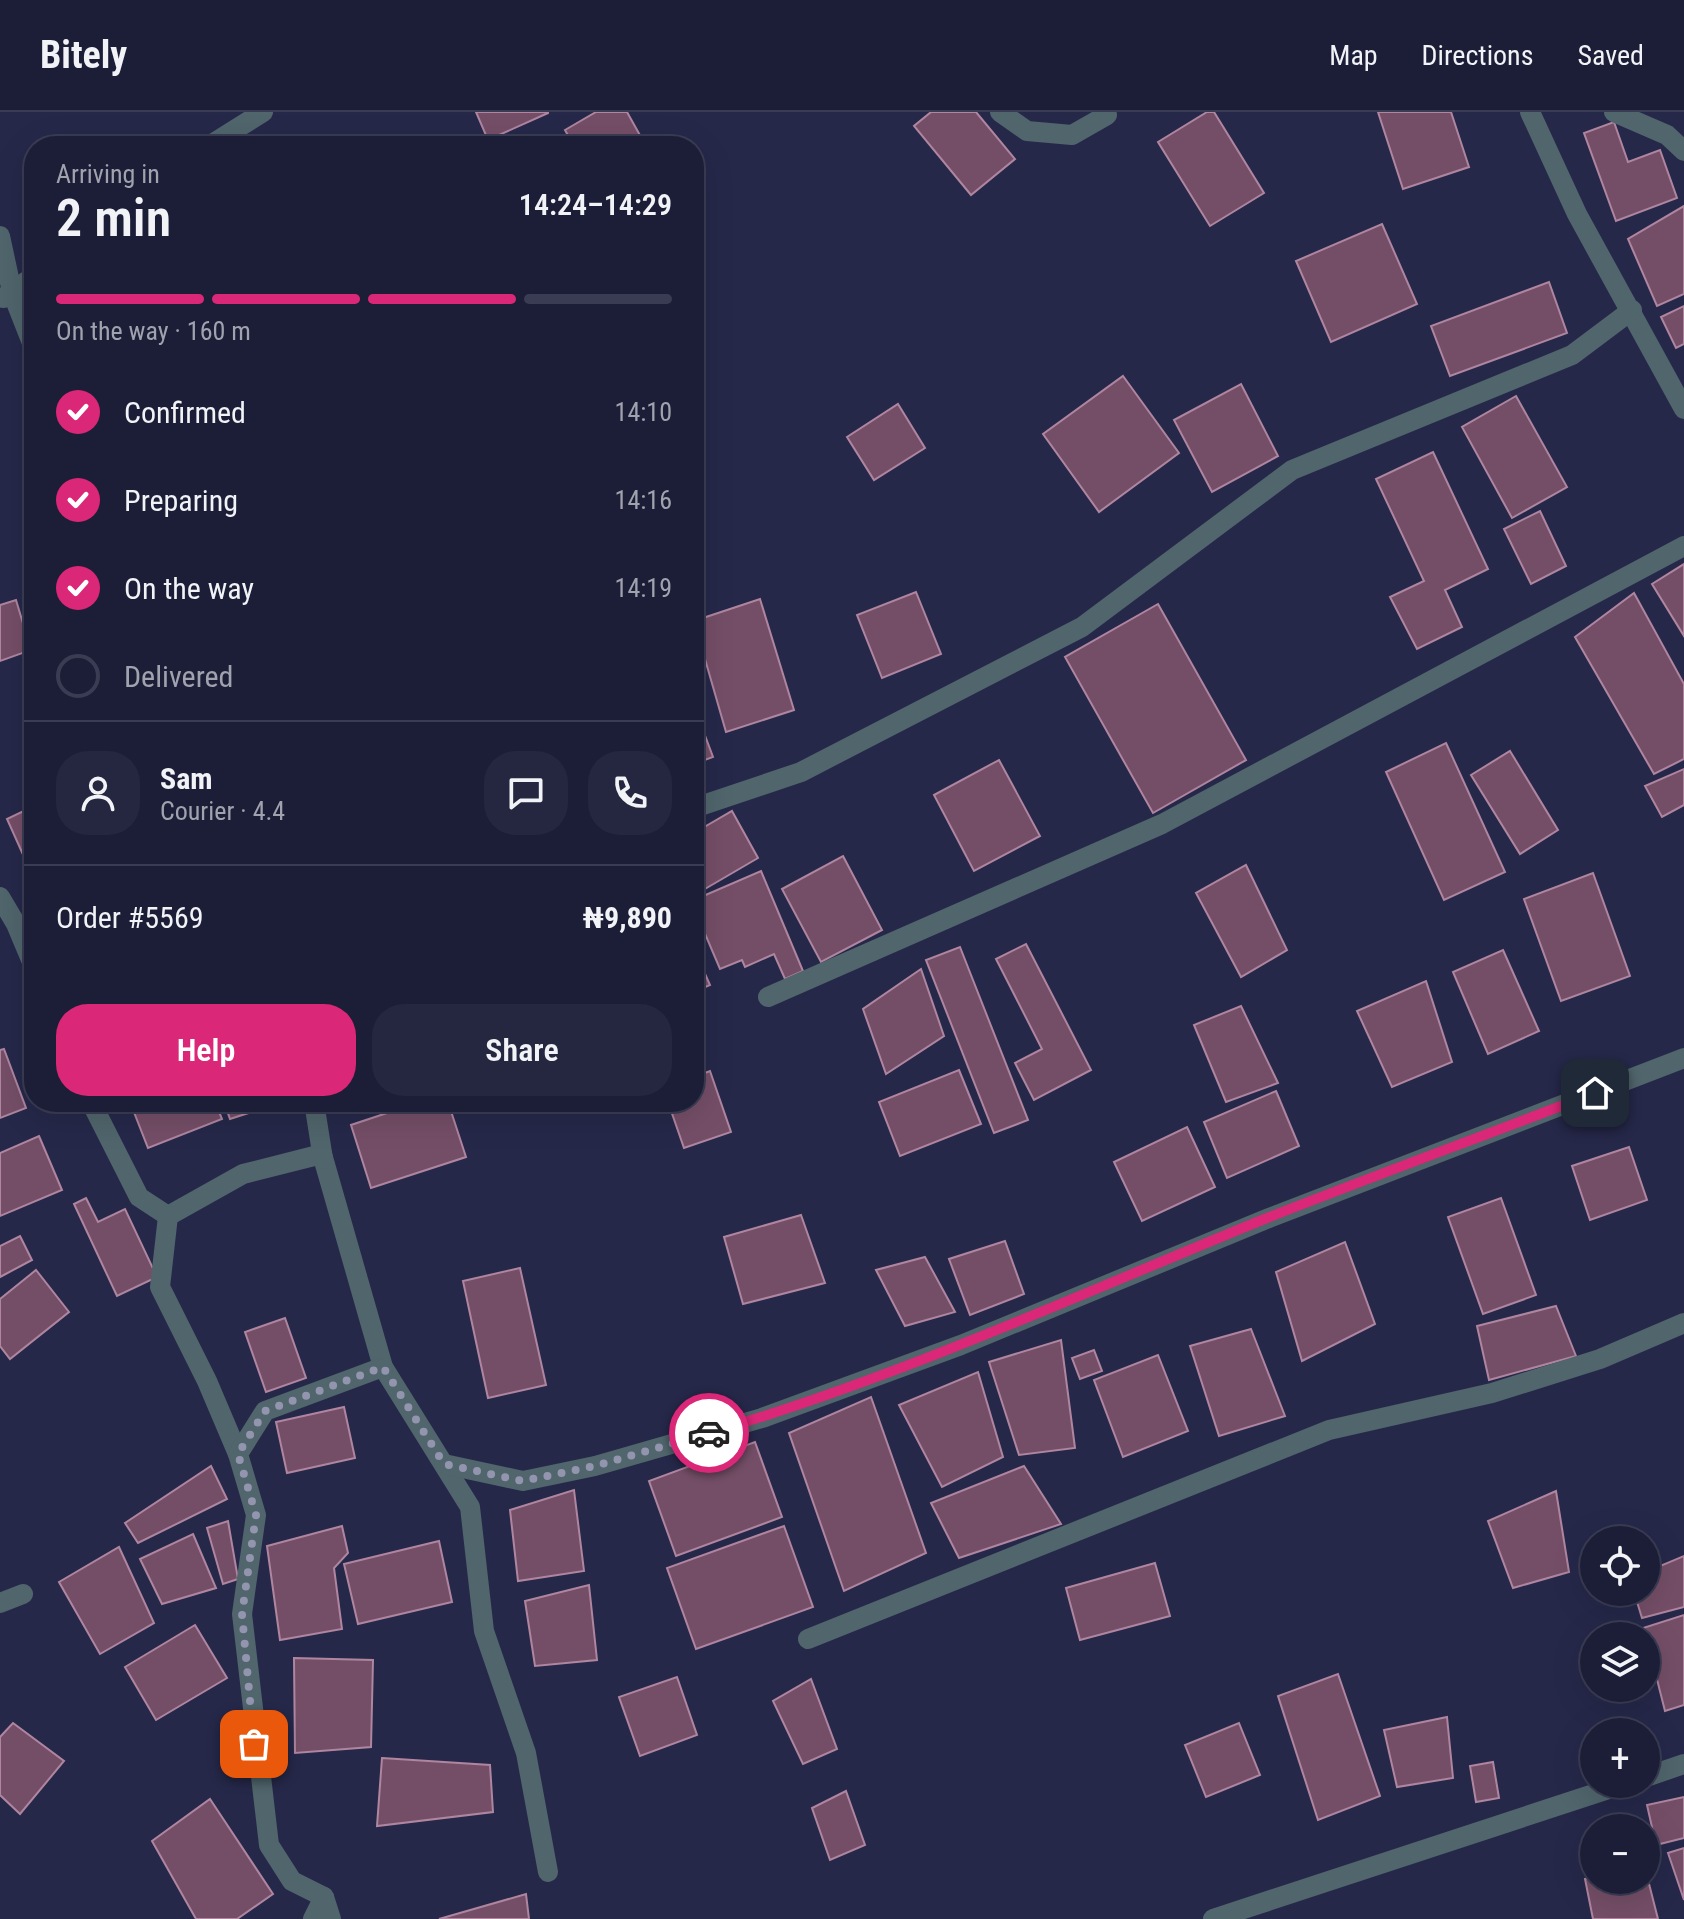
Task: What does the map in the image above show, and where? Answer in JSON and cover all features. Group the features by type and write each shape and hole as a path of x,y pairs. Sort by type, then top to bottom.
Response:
{"street":[{"path":"225,136 263,112"},
{"path":"1000,112 1027,131 1072,135 1107,115 1106,112"},
{"path":"1530,112 1577,214 1684,409"},
{"path":"1614,112 1667,135 1684,151"},
{"path":"0,236 6,296 24,329"},
{"path":"6,296 24,283"},
{"path":"704,805 801,772 1082,627 1292,470 1572,355 1632,310"},
{"path":"768,997 1162,824 1684,546"},
{"path":"0,897 24,943"},
{"path":"444,1464 523,1481 595,1466 762,1418 961,1345 1269,1218 1684,1058"},
{"path":"96,1112 139,1197 168,1216"},
{"path":"316,1112 323,1159"},
{"path":"168,1216 243,1174 322,1154 383,1367 470,1507 484,1631 526,1753 548,1872"},
{"path":"168,1216 160,1287 207,1381 238,1454 256,1515 242,1614 269,1845 292,1881 324,1897 331,1919"},
{"path":"808,1639 1329,1430 1492,1393 1600,1359 1684,1323"},
{"path":"238,1454 265,1411 383,1367"},
{"path":"0,1603 23,1594"},
{"path":"1660,1772 1684,1764"},
{"path":"1213,1919 1581,1798"},
{"path":"313,1919 324,1897"}],"building":[{"path":"476,112 548,112 497,136 486,136"},
{"path":"596,112 627,112 640,136 568,136 565,130"},
{"path":"931,112 976,112 1015,159 971,195 914,126"},
{"path":"1207,112 1214,112 1264,193 1210,226 1158,142"},
{"path":"1378,112 1451,112 1469,167 1403,189"},
{"path":"1614,122 1628,162 1660,150 1677,198 1616,221 1584,133"},
{"path":"1684,206 1684,294 1657,306 1628,239"},
{"path":"1382,224 1417,304 1331,342 1296,261"},
{"path":"1549,282 1567,333 1450,376 1431,326"},
{"path":"1684,306 1684,344 1676,348 1661,317"},
{"path":"1123,376 1179,453 1099,512 1043,434"},
{"path":"1241,384 1278,456 1212,492 1174,420"},
{"path":"1516,396 1567,487 1512,518 1462,427"},
{"path":"898,404 925,448 874,480 847,437"},
{"path":"1433,452 1488,569 1445,590 1462,627 1417,649 1390,597 1424,581 1376,479"},
{"path":"1540,511 1566,566 1531,584 1504,529"},
{"path":"1684,564 1684,636 1652,584"},
{"path":"916,592 941,654 882,678 857,615"},
{"path":"1634,593 1684,684 1684,759 1654,774 1575,637"},
{"path":"760,599 794,710 726,732 704,656 704,618"},
{"path":"16,600 24,627 24,652 0,661 0,605"},
{"path":"1158,604 1246,760 1153,813 1065,657"},
{"path":"704,733 713,757 704,760"},
{"path":"1446,743 1505,872 1444,900 1386,772"},
{"path":"1510,751 1558,830 1520,854 1471,775"},
{"path":"999,760 1040,836 974,871 934,795"},
{"path":"1684,769 1684,805 1662,817 1645,786"},
{"path":"24,811 24,857 7,819"},
{"path":"732,811 758,858 704,890 704,827"},
{"path":"843,856 882,930 821,962 782,889"},
{"path":"1246,865 1287,950 1241,977 1196,893"},
{"path":"761,871 803,971 785,979 774,954 745,967 742,960 720,969 704,931 704,896"},
{"path":"1593,873 1630,976 1561,1001 1524,899"},
{"path":"1026,944 1091,1070 1034,1100 1015,1063 1042,1049 996,959"},
{"path":"960,947 1028,1120 994,1133 926,960"},
{"path":"1503,950 1539,1031 1488,1054 1453,972"},
{"path":"921,969 944,1036 886,1074 863,1009"},
{"path":"704,972 710,985 704,988"},
{"path":"1426,981 1452,1062 1392,1087 1357,1011"},
{"path":"1241,1006 1278,1083 1226,1102 1194,1025"},
{"path":"4,1049 24,1109 0,1118 0,1050"},
{"path":"959,1070 981,1124 900,1156 879,1102"},
{"path":"710,1071 731,1132 684,1148 671,1112 704,1112 704,1073"},
{"path":"1276,1091 1299,1146 1227,1178 1204,1122"},
{"path":"134,1112 219,1112 222,1119 148,1148"},
{"path":"228,1112 252,1112 230,1119"},
{"path":"390,1112 451,1112 466,1157 371,1188 351,1125"},
{"path":"1187,1127 1215,1187 1142,1221 1114,1162"},
{"path":"39,1136 62,1190 0,1216 0,1153"},
{"path":"1629,1147 1647,1200 1590,1220 1572,1166"},
{"path":"86,1198 98,1222 125,1209 157,1277 117,1296 74,1204"},
{"path":"1501,1198 1536,1295 1483,1314 1448,1217"},
{"path":"801,1215 825,1283 743,1304 724,1237"},
{"path":"20,1236 32,1260 0,1277 0,1246"},
{"path":"1005,1241 1024,1294 970,1315 949,1259"},
{"path":"1345,1242 1375,1324 1302,1361 1276,1272"},
{"path":"925,1257 955,1312 905,1326 876,1270"},
{"path":"520,1268 546,1385 488,1398 463,1281"},
{"path":"36,1270 69,1312 10,1359 0,1346 0,1299"},
{"path":"1556,1306 1576,1356 1489,1380 1477,1326"},
{"path":"285,1318 306,1378 266,1392 245,1332"},
{"path":"1251,1329 1285,1416 1219,1436 1190,1346"},
{"path":"1061,1340 1075,1448 1019,1455 989,1362"},
{"path":"1094,1350 1102,1371 1080,1379 1072,1358"},
{"path":"1158,1355 1188,1431 1123,1457 1094,1380"},
{"path":"978,1372 1003,1457 942,1487 899,1405"},
{"path":"871,1397 926,1553 844,1591 789,1433"},
{"path":"344,1407 355,1458 287,1473 276,1422"},
{"path":"755,1442 782,1517 676,1556 649,1481"},
{"path":"211,1466 227,1499 138,1543 125,1523"},
{"path":"1024,1466 1061,1524 959,1558 931,1503"},
{"path":"574,1490 584,1571 518,1581 510,1510"},
{"path":"1556,1491 1569,1572 1513,1588 1488,1521"},
{"path":"228,1521 238,1579 223,1584 207,1528"},
{"path":"342,1526 348,1553 334,1568 342,1629 280,1640 267,1546"},
{"path":"784,1526 813,1607 696,1649 667,1568"},
{"path":"193,1534 216,1588 162,1604 140,1559"},
{"path":"439,1541 452,1602 358,1624 344,1564"},
{"path":"119,1547 154,1623 100,1654 59,1582"},
{"path":"1684,1556 1684,1607 1642,1618 1638,1606 1660,1606 1660,1566"},
{"path":"1155,1563 1170,1616 1080,1640 1066,1588"},
{"path":"589,1585 597,1660 535,1666 525,1601"},
{"path":"1684,1615 1684,1705 1665,1711 1660,1691 1660,1623"},
{"path":"195,1625 227,1678 156,1720 125,1667"},
{"path":"294,1658 373,1660 371,1747 295,1753"},
{"path":"1338,1674 1380,1796 1318,1820 1278,1696"},
{"path":"677,1677 697,1735 640,1756 619,1697"},
{"path":"811,1679 837,1749 803,1764 773,1701"},
{"path":"1447,1717 1453,1778 1397,1787 1384,1730"},
{"path":"13,1723 64,1761 20,1814 0,1795 0,1737"},
{"path":"1239,1723 1260,1775 1206,1797 1185,1745"},
{"path":"382,1758 490,1765 493,1812 377,1826"},
{"path":"1493,1762 1499,1798 1476,1802 1470,1766"},
{"path":"846,1791 865,1845 830,1860 812,1808"},
{"path":"1684,1797 1684,1838 1660,1844 1660,1814 1649,1814 1647,1805"},
{"path":"210,1799 273,1894 237,1919 196,1919 152,1841"},
{"path":"1684,1848 1684,1900 1668,1853"},
{"path":"526,1894 529,1919 439,1919"},
{"path":"1588,1894 1652,1894 1658,1919 1593,1919"}],"way so far":[{"path":"254,1744 242,1614 256,1515 238,1454 265,1411 383,1367 444,1464 523,1481 595,1466 709,1433"}],"route":[{"path":"709,1433 762,1418 961,1345 1269,1218 1595,1093"}]}
